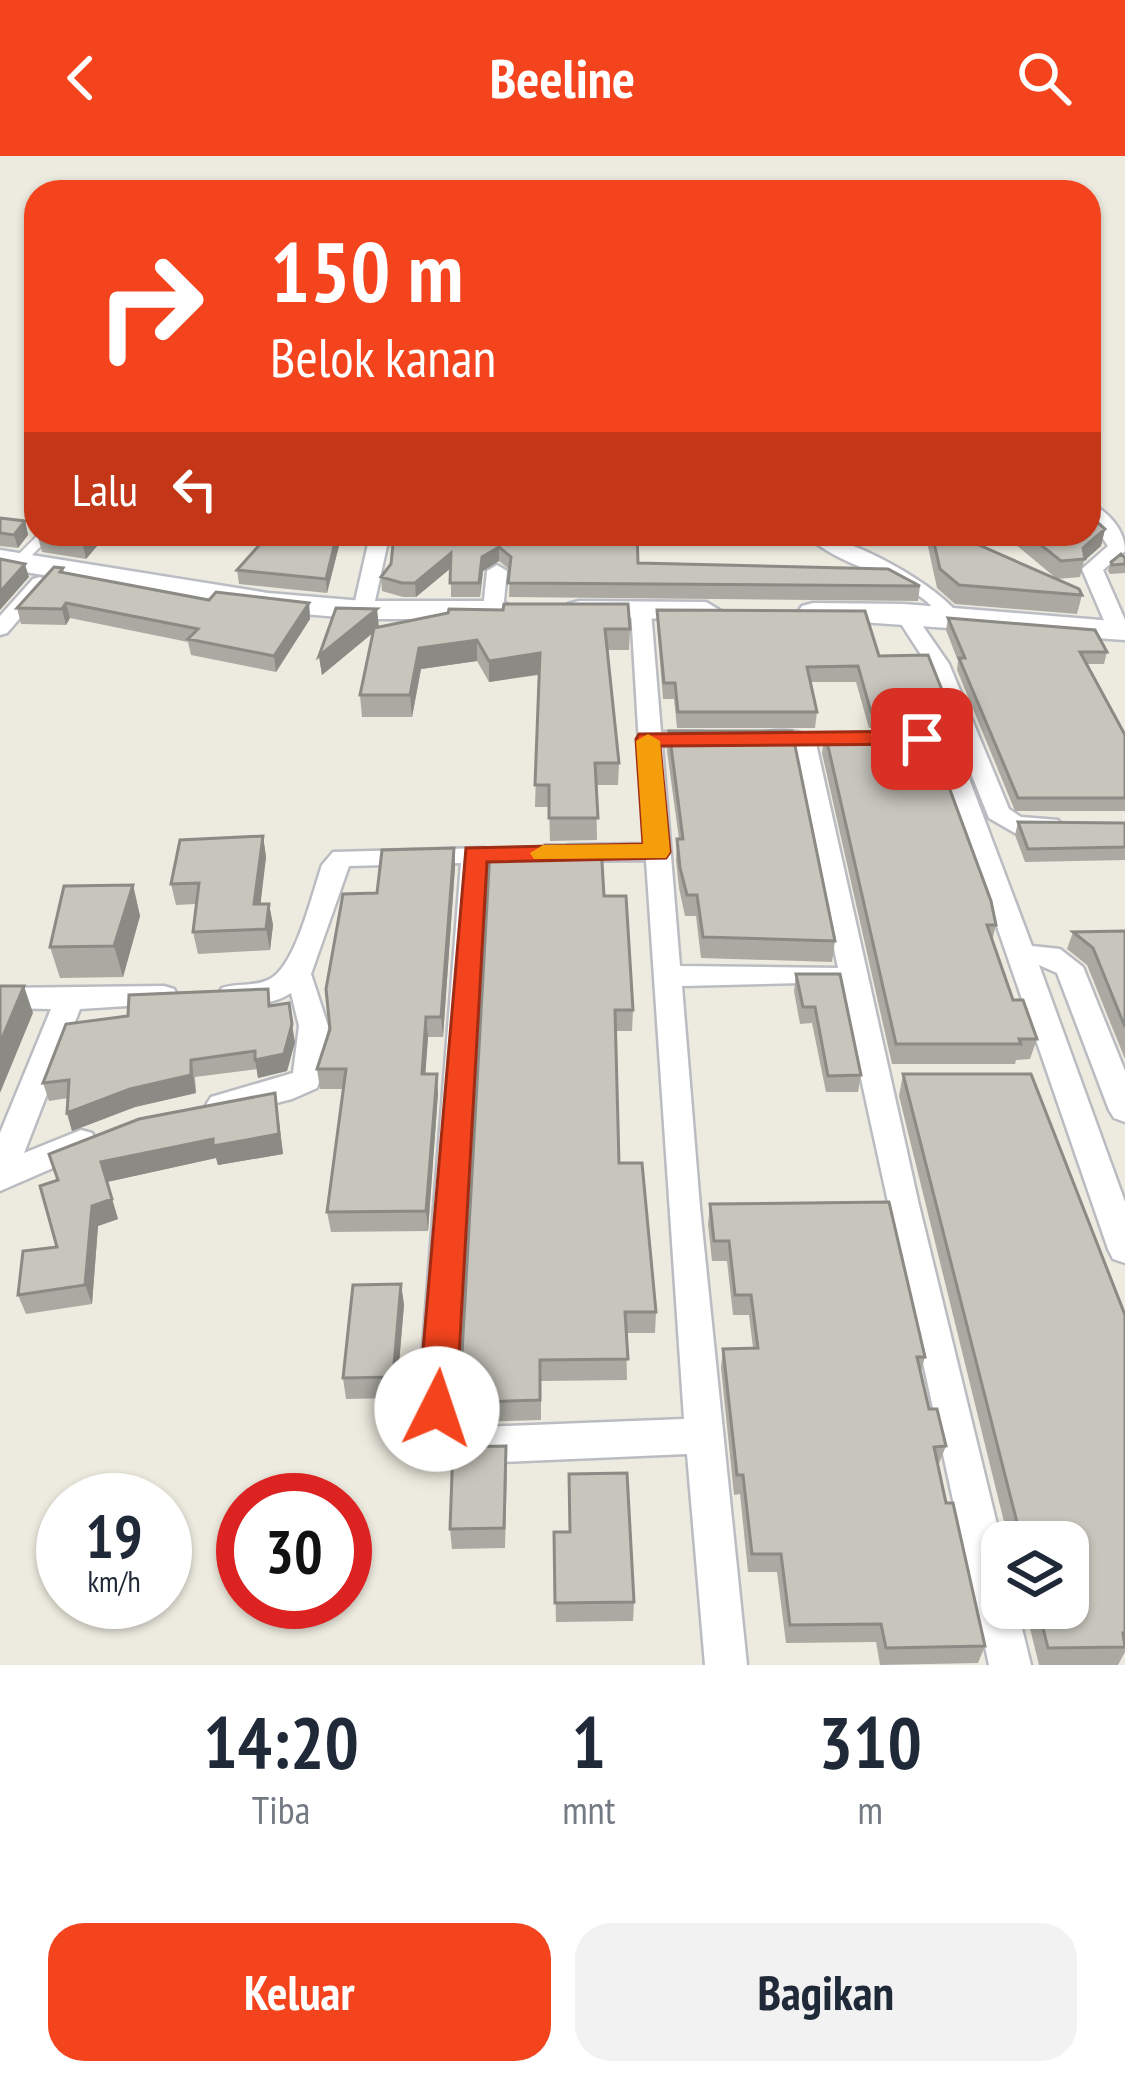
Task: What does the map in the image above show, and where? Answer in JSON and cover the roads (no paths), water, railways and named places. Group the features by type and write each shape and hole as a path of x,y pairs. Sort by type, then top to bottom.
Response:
{"street":[{"path":"793,612 904,614 1122,630 1092,569 1118,547 1101,519"},
{"path":"363,610 378,546"},
{"path":"832,546 934,595 953,620"},
{"path":"9,561 268,602 363,610 727,612"},
{"path":"0,629 53,568"},
{"path":"493,610 497,571"},
{"path":"641,610 683,1207 726,1665"},
{"path":"904,614 938,664 1003,820 1015,825 1067,825"},
{"path":"648,739 815,739 854,976 888,1080 902,1205 1010,1665"},
{"path":"874,739 945,744 1021,955 1053,1080 1125,1249"},
{"path":"543,853 657,852"},
{"path":"0,998 272,992 297,974 338,861 347,856 486,854 437,1409 447,1429 478,1445 705,1436"},
{"path":"1021,955 1049,956 1069,967 1125,1110"},
{"path":"198,1110 306,1080 314,1056 314,1026 311,1000 297,974"},
{"path":"666,976 854,976"},
{"path":"0,1175 69,999"},
{"path":"0,1175 118,1130"},
{"path":"859,1205 902,1205"},
{"path":"683,1207 727,1207"}]}
